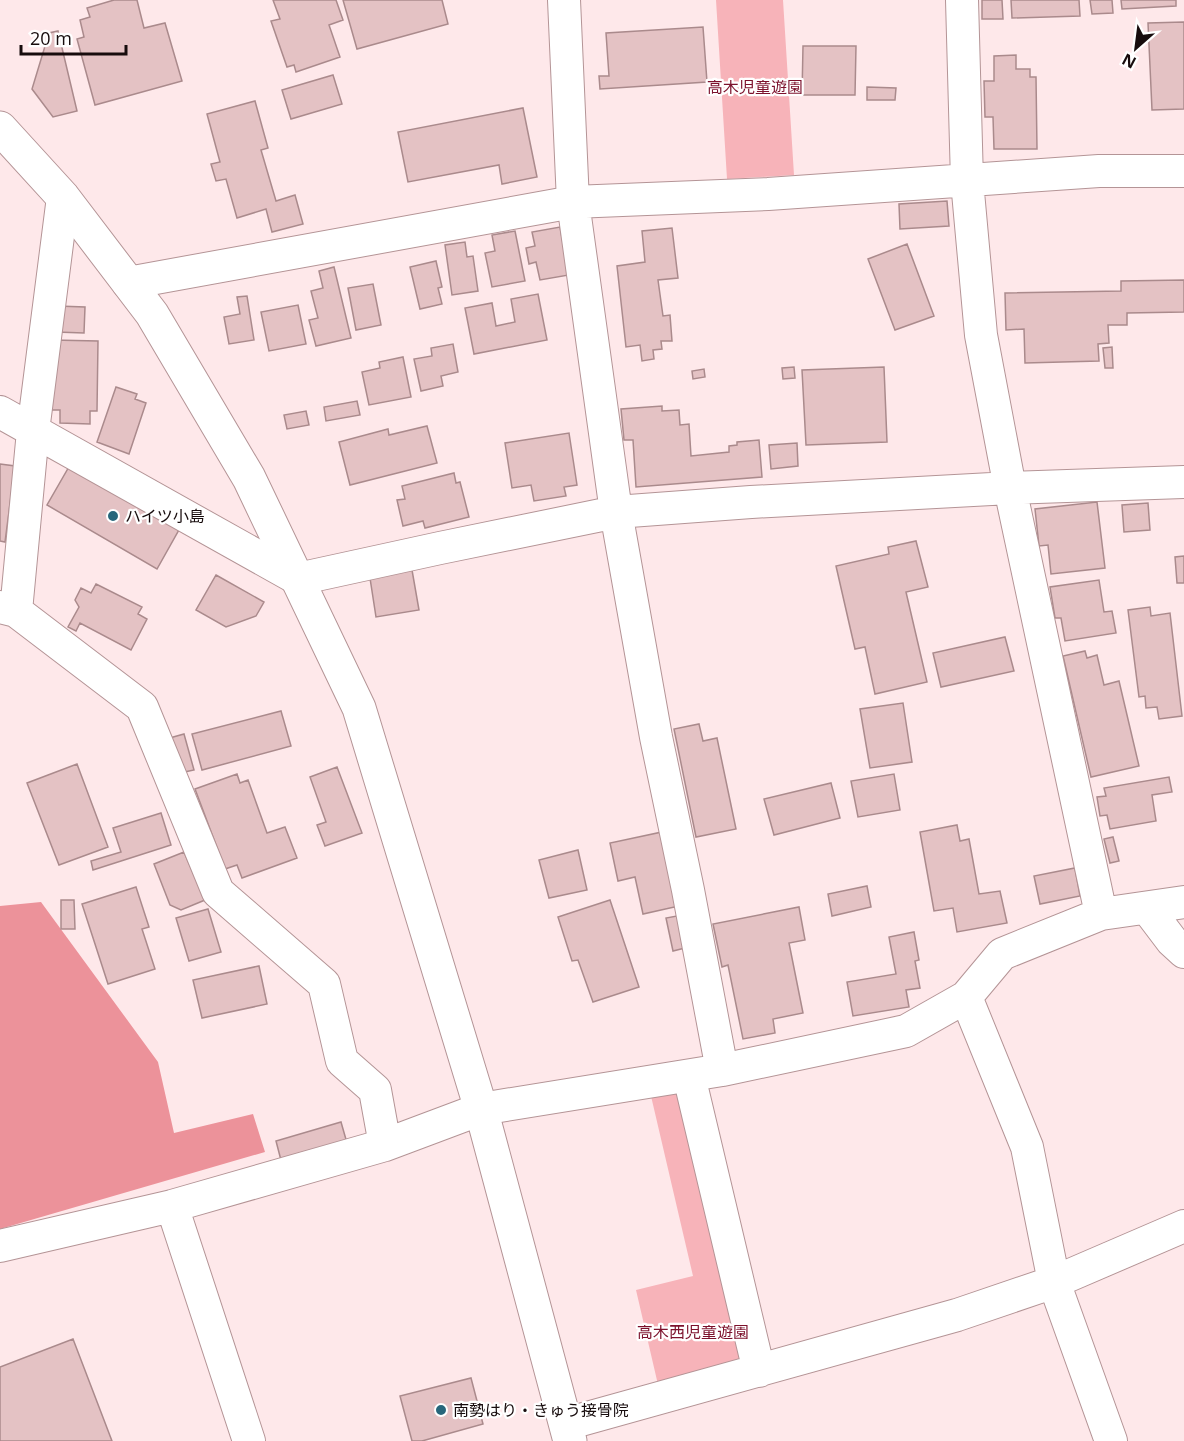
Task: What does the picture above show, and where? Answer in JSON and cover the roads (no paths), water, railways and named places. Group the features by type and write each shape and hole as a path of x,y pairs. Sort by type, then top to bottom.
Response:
{"street":[{"path":"564,0 573,202 616,512 656,737 722,1070"},
{"path":"962,0 967,181 981,335 1010,488 1101,914"},
{"path":"0,128 63,197 153,314 249,478 359,708 482,1109 568,1433 759,1371 957,1316 1054,1282 1184,1226"},
{"path":"128,283 573,202 768,195 1099,171 1184,171"},
{"path":"63,197 8,609 142,706 218,892 324,984 342,1061 375,1090 385,1145"},
{"path":"0,412 298,579 616,512 1010,488 1184,482"},
{"path":"0,1246 172,1206 385,1145 482,1109 722,1070 906,1031 966,997 1002,954 1101,914 1184,902"},
{"path":"1147,908 1172,941 1184,952"},
{"path":"966,997 1027,1147 1054,1282 1111,1441"},
{"path":"689,1076 759,1371"},
{"path":"172,1206 249,1441"}],"place":[{"name":"ハイツ小島","path":"113,516"},
{"name":"南勢はり・きゅう接骨院","path":"441,1410"}],"park label":[{"name":"高木児童遊園","path":"755,87"},
{"name":"高木西児童遊園","path":"693,1332"}]}
